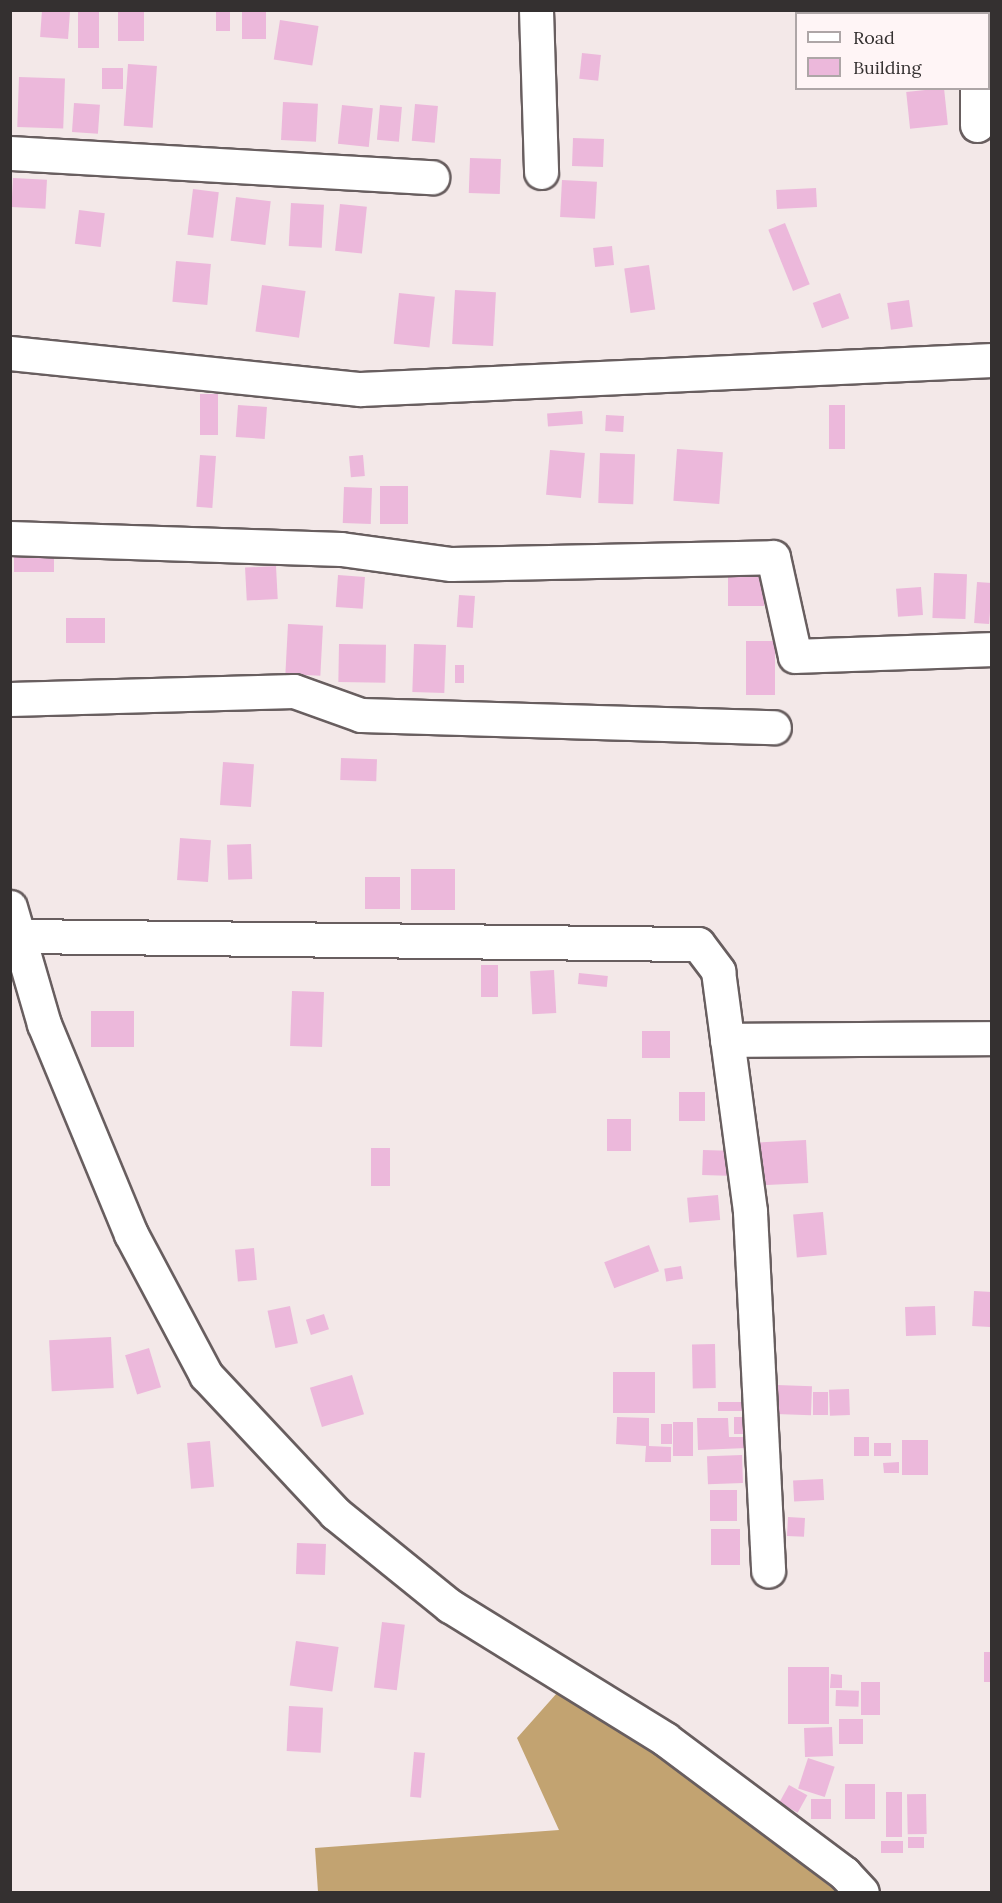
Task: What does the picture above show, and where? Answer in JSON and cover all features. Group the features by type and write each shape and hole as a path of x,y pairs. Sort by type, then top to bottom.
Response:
{"street":[{"path":"536,10 541,172"},
{"path":"977,90 977,125"},
{"path":"10,153 432,177"},
{"path":"10,353 360,389 992,360"},
{"path":"10,538 341,549 451,564 773,557 795,656 992,649"},
{"path":"10,699 294,691 361,715 774,727"},
{"path":"768,1570 750,1212 718,971 698,944 15,921 44,1024 131,1234 206,1375 335,1513 450,1606 666,1739 844,1873 862,1893"},
{"path":"727,1040 992,1038"}],"shaded area":[{"path":"557,1693 676,1767 837,1892 318,1892 315,1848 559,1830 517,1738"}],"building":[{"path":"42,10 70,12 68,39 40,37"},
{"path":"78,10 99,10 99,48 78,48"},
{"path":"118,10 144,10 144,41 118,41"},
{"path":"216,10 230,10 230,31 216,31"},
{"path":"242,10 266,10 266,39 242,39"},
{"path":"280,20 319,26 312,66 274,60"},
{"path":"582,53 601,55 598,81 579,79"},
{"path":"128,64 157,66 153,128 124,126"},
{"path":"102,68 123,68 123,89 102,89"},
{"path":"19,77 65,79 63,129 17,127"},
{"path":"944,90 948,125 910,129 906,92"},
{"path":"283,102 318,104 316,142 281,140"},
{"path":"74,103 100,105 98,134 72,132"},
{"path":"415,104 438,106 435,143 412,141"},
{"path":"342,105 373,108 369,147 338,144"},
{"path":"380,105 402,107 399,142 377,140"},
{"path":"573,138 604,139 603,167 572,166"},
{"path":"470,158 501,159 500,194 469,193"},
{"path":"13,178 47,180 45,209 11,207"},
{"path":"562,180 597,182 595,219 560,217"},
{"path":"816,188 817,207 777,209 776,190"},
{"path":"193,189 219,192 213,238 187,235"},
{"path":"236,197 271,201 265,245 231,241"},
{"path":"291,203 324,205 322,248 289,246"},
{"path":"340,204 367,207 362,254 335,251"},
{"path":"79,210 105,213 101,247 75,244"},
{"path":"785,223 810,284 793,291 768,230"},
{"path":"612,246 614,265 595,267 593,248"},
{"path":"176,261 211,264 207,305 172,302"},
{"path":"649,265 655,310 631,313 624,268"},
{"path":"262,285 306,291 299,338 255,332"},
{"path":"455,290 496,292 493,346 452,344"},
{"path":"399,293 435,297 429,347 394,344"},
{"path":"840,293 849,318 822,328 813,303"},
{"path":"909,300 913,327 891,330 887,303"},
{"path":"200,394 218,394 218,435 200,435"},
{"path":"238,405 267,407 265,439 236,437"},
{"path":"829,405 845,405 845,449 829,449"},
{"path":"582,411 583,424 548,426 547,413"},
{"path":"606,415 624,416 623,432 605,431"},
{"path":"677,449 723,452 719,504 673,501"},
{"path":"550,450 585,453 581,498 546,495"},
{"path":"600,453 635,454 633,504 598,503"},
{"path":"200,455 216,456 212,508 196,507"},
{"path":"363,455 365,476 351,477 349,456"},
{"path":"380,486 408,486 408,524 380,524"},
{"path":"344,487 372,488 371,524 343,523"},
{"path":"14,550 54,550 54,572 14,572"},
{"path":"276,566 278,599 247,601 245,568"},
{"path":"934,573 967,574 965,619 932,618"},
{"path":"338,575 365,577 363,609 336,607"},
{"path":"728,575 764,575 764,606 728,606"},
{"path":"977,582 992,583 989,624 974,623"},
{"path":"921,587 923,615 898,617 896,589"},
{"path":"459,595 475,596 473,628 457,627"},
{"path":"66,618 105,618 105,643 66,643"},
{"path":"288,624 323,626 320,676 285,674"},
{"path":"746,641 775,641 775,695 746,695"},
{"path":"339,644 386,645 385,683 338,682"},
{"path":"414,644 446,645 444,693 412,692"},
{"path":"455,665 464,665 464,683 455,683"},
{"path":"341,758 377,759 376,781 340,780"},
{"path":"223,762 254,764 251,807 220,805"},
{"path":"180,838 211,840 208,882 177,880"},
{"path":"251,844 252,879 228,880 227,845"},
{"path":"411,869 455,869 455,910 411,910"},
{"path":"365,877 400,877 400,909 365,909"},
{"path":"481,965 498,965 498,997 481,997"},
{"path":"554,970 556,1013 532,1014 530,971"},
{"path":"579,973 608,976 607,987 578,984"},
{"path":"292,991 324,992 322,1047 290,1046"},
{"path":"91,1011 134,1011 134,1047 91,1047"},
{"path":"642,1031 670,1031 670,1058 642,1058"},
{"path":"679,1092 705,1092 705,1121 679,1121"},
{"path":"607,1119 631,1119 631,1151 607,1151"},
{"path":"806,1140 808,1183 755,1186 753,1143"},
{"path":"371,1148 390,1148 390,1186 371,1186"},
{"path":"703,1150 728,1151 727,1176 702,1175"},
{"path":"718,1195 720,1220 689,1223 687,1198"},
{"path":"823,1212 827,1255 797,1257 793,1215"},
{"path":"649,1245 659,1271 614,1288 604,1262"},
{"path":"254,1248 257,1280 238,1282 235,1250"},
{"path":"681,1266 683,1279 666,1281 664,1269"},
{"path":"974,1291 992,1292 990,1327 972,1326"},
{"path":"290,1306 298,1343 275,1348 268,1311"},
{"path":"935,1306 936,1335 906,1336 905,1307"},
{"path":"324,1314 329,1329 311,1335 306,1320"},
{"path":"111,1337 114,1388 52,1391 49,1340"},
{"path":"692,1344 715,1344 716,1388 693,1388"},
{"path":"149,1348 161,1387 137,1395 125,1355"},
{"path":"613,1372 655,1372 655,1413 613,1413"},
{"path":"352,1375 364,1414 322,1427 310,1388"},
{"path":"777,1385 812,1386 811,1415 776,1414"},
{"path":"849,1389 850,1415 830,1416 829,1390"},
{"path":"813,1392 828,1392 828,1415 813,1415"},
{"path":"718,1402 744,1402 744,1411 718,1411"},
{"path":"617,1417 649,1418 649,1446 671,1447 671,1462 645,1462 646,1446 616,1444"},
{"path":"734,1417 750,1417 750,1434 734,1434"},
{"path":"697,1418 728,1418 729,1437 746,1437 747,1448 698,1450"},
{"path":"673,1422 693,1422 693,1456 673,1456"},
{"path":"661,1424 672,1424 672,1444 661,1444"},
{"path":"854,1437 869,1437 869,1456 854,1456"},
{"path":"902,1440 928,1440 928,1475 902,1475"},
{"path":"210,1441 214,1487 191,1489 187,1443"},
{"path":"874,1443 891,1443 891,1456 874,1456"},
{"path":"742,1455 743,1483 708,1484 707,1456"},
{"path":"899,1462 899,1473 884,1473 883,1463"},
{"path":"823,1479 824,1500 794,1502 793,1481"},
{"path":"710,1490 737,1490 737,1521 710,1521"},
{"path":"788,1517 805,1518 804,1537 787,1536"},
{"path":"711,1529 740,1529 740,1565 711,1565"},
{"path":"297,1543 326,1544 325,1575 296,1574"},
{"path":"382,1622 405,1625 397,1690 374,1688"},
{"path":"296,1641 339,1647 332,1692 290,1686"},
{"path":"984,1652 992,1652 992,1682 984,1682"},
{"path":"788,1667 829,1667 829,1724 788,1724"},
{"path":"831,1674 842,1675 842,1688 830,1688"},
{"path":"861,1682 880,1682 880,1715 861,1715"},
{"path":"836,1690 859,1691 858,1707 835,1706"},
{"path":"289,1706 323,1708 321,1753 287,1751"},
{"path":"839,1719 863,1719 863,1744 839,1744"},
{"path":"832,1727 833,1756 805,1757 804,1728"},
{"path":"414,1752 425,1753 421,1798 410,1797"},
{"path":"808,1758 835,1767 825,1797 798,1788"},
{"path":"845,1784 875,1784 875,1819 845,1819"},
{"path":"789,1785 807,1795 798,1813 779,1802"},
{"path":"886,1792 902,1792 902,1837 886,1837"},
{"path":"907,1794 926,1794 927,1834 908,1834"},
{"path":"811,1799 831,1799 831,1819 811,1819"},
{"path":"908,1837 924,1837 924,1848 908,1848"},
{"path":"881,1841 903,1841 903,1853 881,1853"}]}
